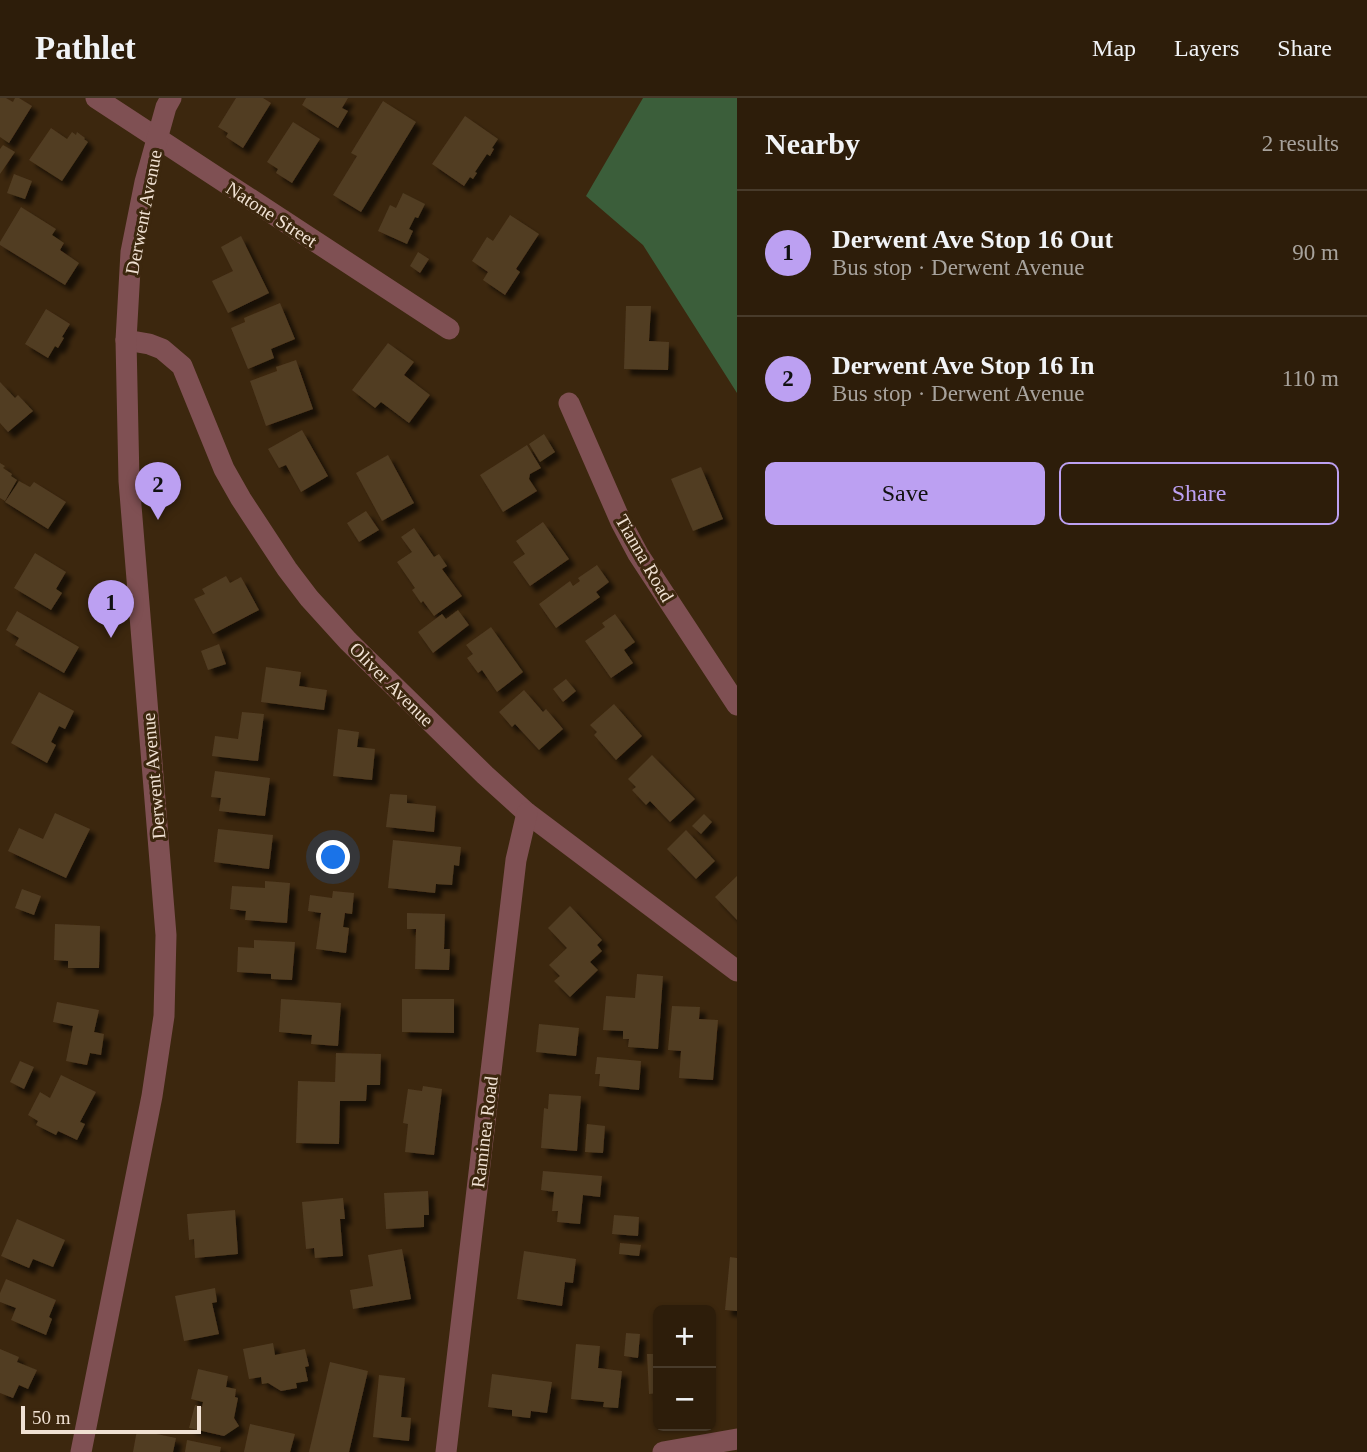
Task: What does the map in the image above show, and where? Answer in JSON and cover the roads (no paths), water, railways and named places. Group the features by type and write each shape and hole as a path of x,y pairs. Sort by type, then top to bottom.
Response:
{"street":[{"name":"Natone Street","path":"96,98 449,329"},
{"name":"Derwent Avenue","path":"81,1452 152,1096 163,1028 166,935 128,481 126,340 131,252 145,182 166,107 171,98"},
{"name":"Oliver Avenue","path":"126,340 162,349 181,366 225,469 242,499 309,598 368,660 527,813 737,971"},
{"name":"Tianna Road","path":"569,403 621,522 638,554 737,705"},
{"name":"Raminea Road","path":"446,1452 514,874 527,813"},
{"path":"663,1452 737,1439"}],"place":[{"name":"Derwent Ave Stop 16 In","path":"158,520"},
{"name":"Derwent Ave Stop 16 Out","path":"111,638"}]}
